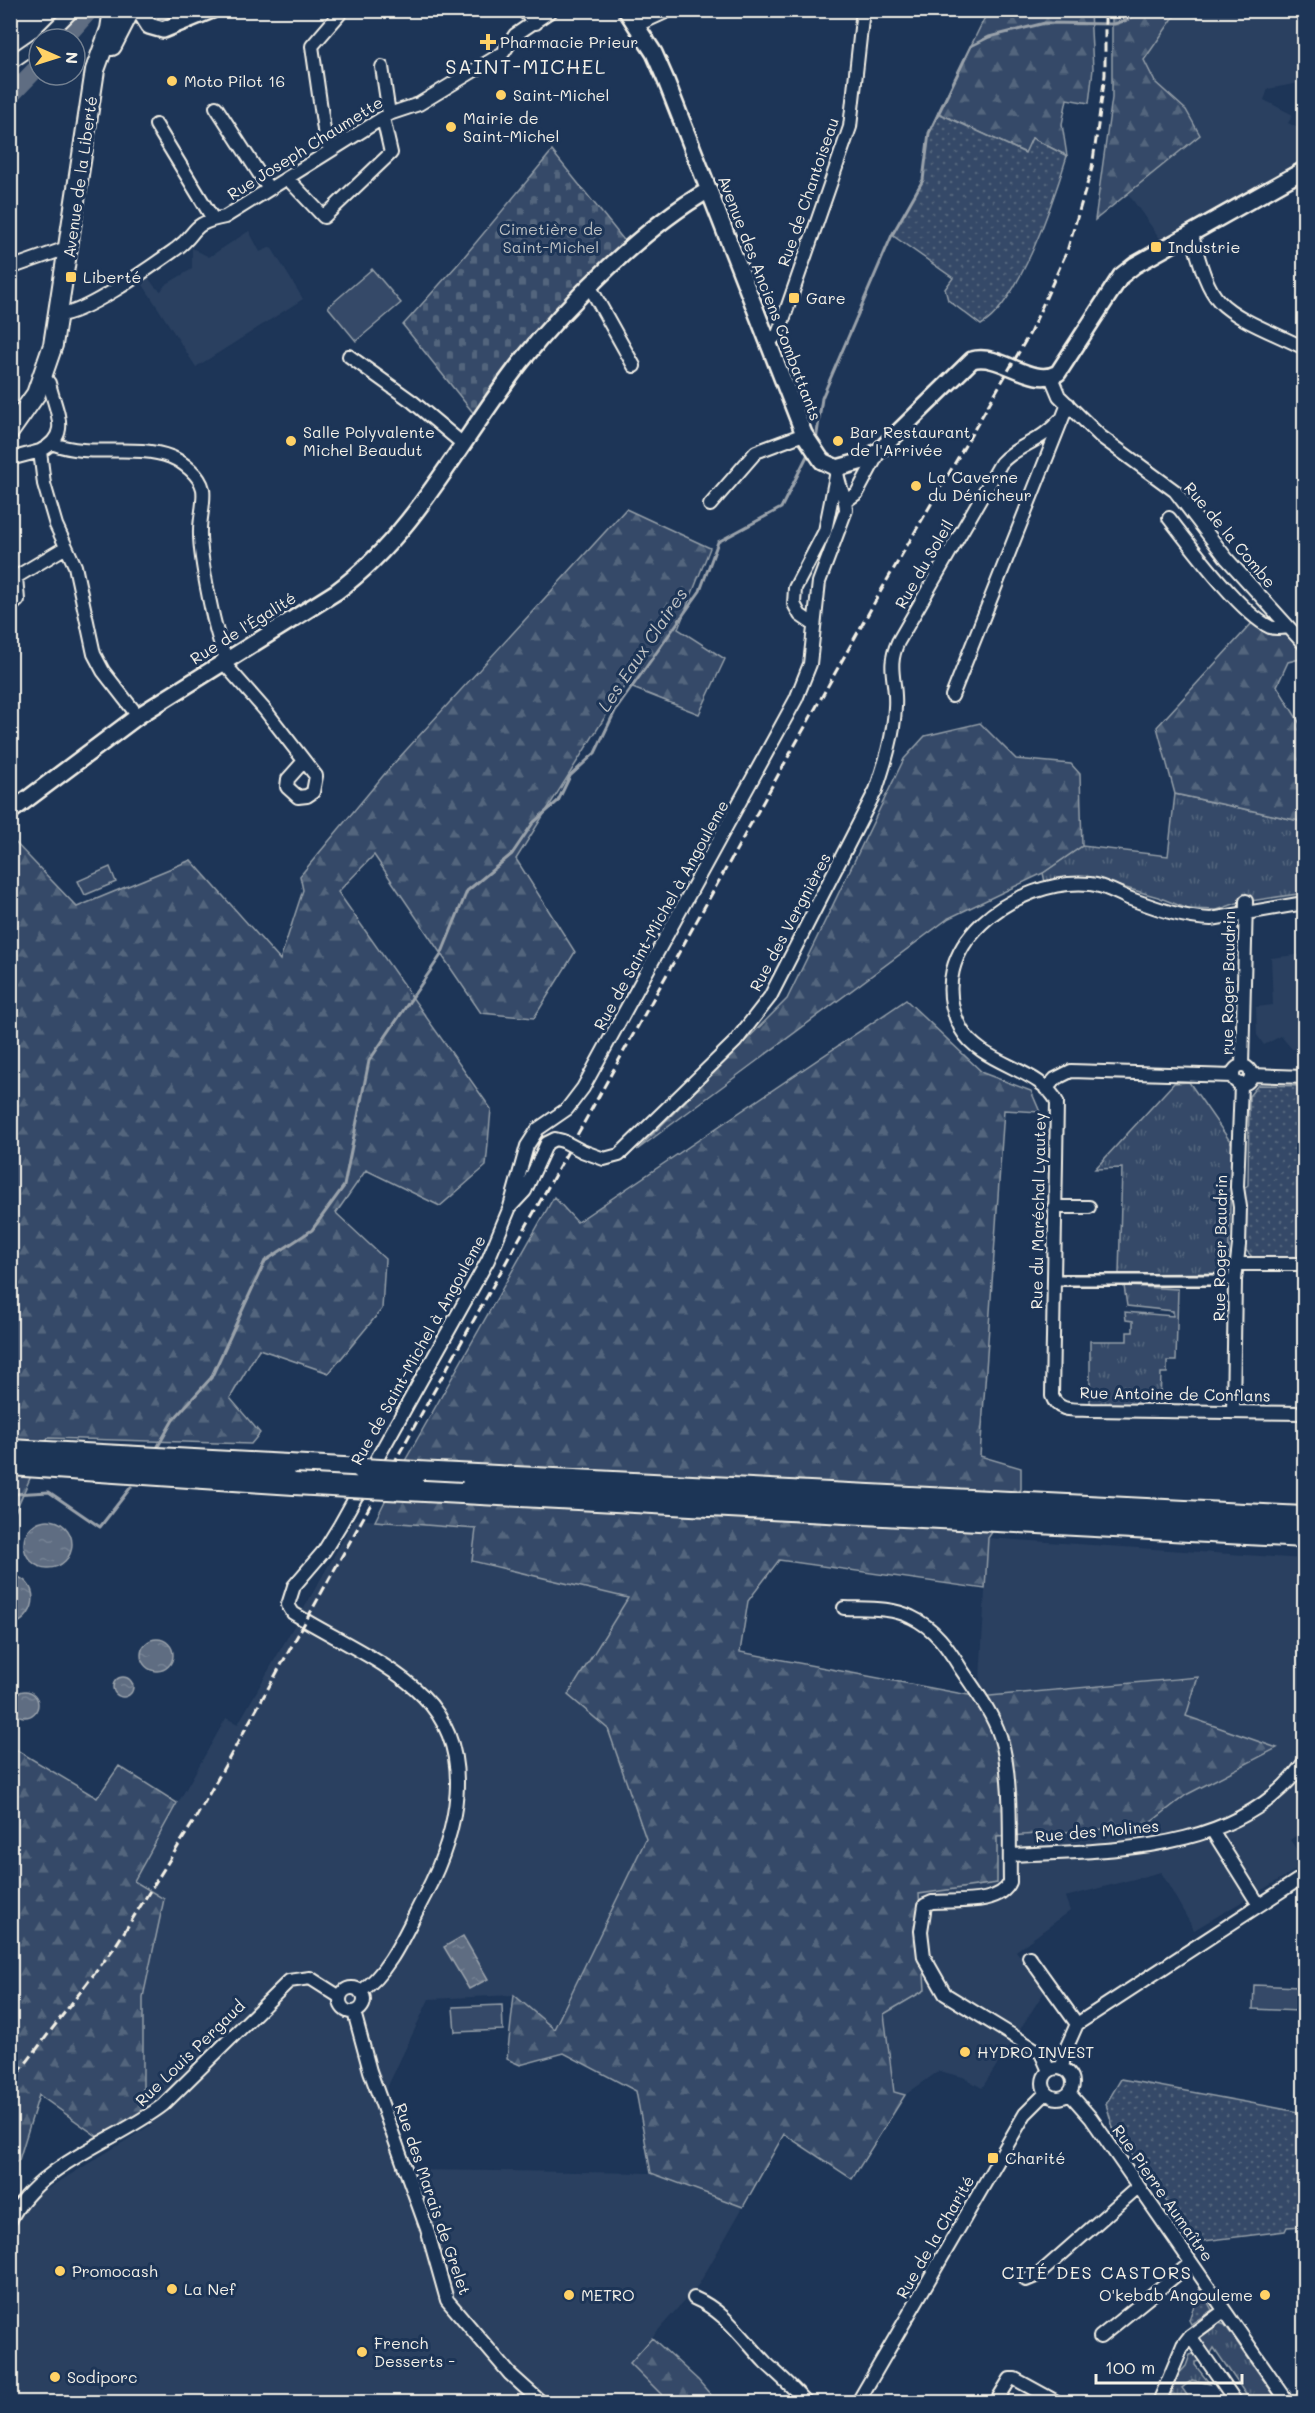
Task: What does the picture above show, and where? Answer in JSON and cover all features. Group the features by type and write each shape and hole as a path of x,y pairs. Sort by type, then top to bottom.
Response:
{"highway":[{"path":"10,1450 1305,1517"},
{"path":"10,1465 294,1484 1305,1537"},
{"path":"10,1472 44,1468"}],"main road":[{"name":"Avenue de la Liberté","path":"10,431 36,394 44,377 69,251 94,83 126,11"}],"street":[{"path":"56,27 73,10"},
{"path":"126,11 149,26 163,30 212,10"},
{"path":"331,150 325,137 312,46 343,10"},
{"path":"522,10 536,23"},
{"name":"Rue Joseph Chaumette","path":"58,315 73,314 178,247 194,228 213,219 225,217 386,116 419,104 503,53 516,35 552,10"},
{"name":"Avenue des Anciens Combattants","path":"626,10 637,25 665,78 810,445"},
{"path":"637,25 669,10"},
{"name":"Rue de Chantoiseau","path":"769,342 778,333 782,323 850,127 863,10"},
{"path":"10,63 27,51"},
{"path":"287,178 324,217 391,153 382,68"},
{"path":"216,107 269,189"},
{"path":"156,125 213,219"},
{"path":"837,472 863,461 880,450 972,360 990,360 1039,376 1051,377 1064,369 1104,298 1120,276 1191,233 1305,170"},
{"name":"Rue de l'Égalité","path":"10,812 138,716 224,660 336,592 366,569 410,521 521,362 590,287 683,205 709,190"},
{"path":"1191,233 1210,287 1219,301 1233,312 1305,348"},
{"path":"10,268 61,250 69,251"},
{"path":"590,287 634,366"},
{"path":"349,356 413,402 463,444"},
{"path":"10,459 39,452 54,444 60,431 49,383 44,377"},
{"name":"Rue de la Combe","path":"1051,377 1059,396 1100,436 1175,491 1227,559 1305,644"},
{"path":"952,696 1068,404"},
{"name":"Rue du Soleil","path":"894,688 891,668 894,651 1001,463 1012,453 1044,437 1060,420"},
{"path":"54,444 69,450 164,455 184,465 197,477 203,489 199,532 217,635 224,660 304,761"},
{"path":"710,505 756,452 810,445 837,472 846,501 856,493 880,450"},
{"path":"39,452 44,484 75,567 94,654 103,671 138,716"},
{"path":"813,624 800,615 794,604 795,588 825,531 837,472"},
{"name":"Rue de Saint-Michel à Angouleme","path":"360,1992 381,1972 436,1873 454,1817 458,1790 457,1768 441,1719 424,1696 392,1672 293,1613 288,1605 289,1596 324,1551 340,1525 488,1260 510,1207 527,1146 538,1129 567,1109 607,1048 791,709 810,664 819,582 842,523 846,501"},
{"path":"1169,518 1214,576 1261,622 1272,628 1288,627"},
{"path":"10,607 18,600 16,577 66,547"},
{"name":"Rue des Vergnières","path":"510,1207 525,1191 547,1143 555,1139 604,1160 619,1155 735,1042 770,998 876,790 886,762 894,718 894,688"},
{"name":"Rue du Maréchal Lyautey","path":"1052,1396 1056,1102 1046,1089 978,1048 961,1029 950,980 954,959 964,941 982,923 1016,900 1045,886 1068,882 1094,884 1180,916 1211,919 1246,906 1305,903"},
{"name":"rue Roger Baudrin","path":"1242,1066 1246,906"},
{"path":"1237,1080 1235,1070 1242,1066 1248,1068 1252,1075"},
{"path":"1046,1089 1055,1079 1071,1071 1237,1080 1247,1083 1252,1075"},
{"path":"1252,1075 1305,1077"},
{"name":"Rue Roger Baudrin","path":"1233,1412 1235,1280 1239,1264 1240,1207 1237,1187 1237,1080"},
{"path":"1054,1207 1089,1207"},
{"path":"1239,1264 1305,1264"},
{"path":"1053,1280 1235,1280"},
{"name":"Rue Antoine de Conflans","path":"1052,1396 1055,1404 1062,1408 1305,1413"},
{"path":"844,1608 888,1610 919,1621 943,1641 993,1719 1001,1738 1006,1764 1010,1882 1003,1893 990,1897 932,1902 925,1905 921,1931 924,1957 945,1994 1041,2053 1049,2071"},
{"name":"Rue des Molines","path":"1010,1855 1155,1844 1212,1830 1243,1816 1284,1787 1305,1762"},
{"path":"1212,1830 1259,1905"},
{"path":"1062,2069 1065,2051 1077,2024 1305,1876"},
{"path":"1029,1957 1077,2024"},
{"name":"Rue Louis Pergaud","path":"10,2221 17,2206 35,2187 78,2156 142,2121 163,2105 289,1981 310,1978 340,1996"},
{"path":"349,1989 360,1992 363,2004 354,2012 344,2010 340,2004 340,1996 349,1989"},
{"name":"Rue des Marais de Grelet","path":"354,2012 370,2071 427,2229 447,2300 510,2374 541,2403"},
{"path":"1041,2053 1065,2051"},
{"path":"1062,2069 1072,2077 1073,2086 1069,2093 1057,2099 1046,2092 1043,2079 1049,2071 1062,2069"},
{"name":"Rue de la Charité","path":"858,2403 1025,2115 1046,2092"},
{"name":"Rue Pierre Aumaître","path":"1069,2093 1091,2118 1288,2403"},
{"path":"1026,2280 1038,2275 1138,2187"},
{"path":"1100,2337 1191,2263"},
{"path":"694,2298 710,2305 753,2345 766,2362 787,2380 806,2403"},
{"path":"1159,2403 1178,2356 1190,2336 1224,2311"},
{"path":"1190,2336 1236,2403"},
{"path":"996,2403 1010,2379 1016,2379 1057,2403"}],"shaded area":[{"path":"1178,11 1304,11 1304,82 1268,89 1264,100 1293,115 1288,123 1304,131 1304,163 1161,240 1127,192 1200,135 1186,110 1155,82 1144,60"},
{"path":"249,231 260,252 271,247 303,299 196,367 140,280 147,276 161,291 165,285 192,269 192,248 209,257"},
{"path":"1304,954 1304,1048 1292,1049 1281,1036 1264,1045 1257,1035 1256,1007 1273,1005 1271,958"},
{"path":"355,1519 477,1529 472,1562 628,1598 568,1695 608,1729 646,1839 553,2029 514,1995 429,1999 386,2090 413,2170 651,2173 743,2207 699,2284 630,2362 668,2402 11,2402 11,2236 31,2199 151,2125 143,2113 143,1997 164,1899 134,1881 226,1718 238,1724"},
{"path":"988,1538 1304,1559 1304,1830 1290,1840 1304,1860 1304,1865 1194,1930 1161,1872 1065,1897 1070,1911 1016,1951 1046,1989 982,2088 963,2077 939,2071 905,2095 895,2092 884,2014 925,1989 919,1894 996,1883 997,1837 1146,1826 1186,1795 1277,1748 1186,1716 1198,1677 979,1697"}],"green space":[{"path":"988,11 1090,11 1093,69 1089,103 1067,99 1062,124 1067,156 1032,138 1026,153 938,113"},
{"path":"1112,11 1178,11 1144,60 1155,82 1186,110 1200,135 1095,220 1112,98"},
{"path":"938,113 1025,153 1032,138 1067,156 1044,223 1021,274 1009,296 981,325 948,300 945,289 953,278 892,235 923,180 929,133"},
{"name":"Cimetière de Saint-Michel","path":"552,151 627,244 475,415 403,325 458,264"},
{"path":"372,269 401,303 356,341 328,307"},
{"path":"626,509 710,548 678,629 725,659 699,714 625,685 516,859 575,952 534,1018 481,1013 374,855 338,892 491,1109 486,1166 440,1206 366,1170 336,1213 385,1259 382,1309 329,1373 259,1349 230,1398 260,1433 251,1444 48,1438 11,1521 11,838 77,907 191,860 280,960 303,890 300,876 387,771"},
{"path":"1253,622 1271,632 1288,635 1304,654 1304,658 1288,662 1277,686 1304,730 1304,822 1175,794 1157,727"},
{"path":"980,723 1016,759 1071,764 1080,774 1082,846 1043,873 949,918 637,1150 787,999 904,759 925,736"},
{"path":"1175,794 1304,822 1304,893 1237,903 1217,910 1188,909 1158,897 1101,881 1076,877 1045,882 1043,873 1082,846 1168,856"},
{"path":"110,867 116,882 85,895 78,881"},
{"path":"906,1000 983,1073 1031,1091 1040,1112 1004,1110 980,1456 1021,1468 1021,1489 988,1538 985,1589 779,1560 748,1601 740,1652 979,1697 1198,1677 1186,1716 1277,1748 1186,1795 1146,1826 997,1837 997,1883 919,1894 925,1990 884,2014 894,2092 905,2095 852,2179 784,2134 743,2207 651,2173 636,2091 564,2053 520,2065 507,2059 514,1995 554,2029 646,1839 608,1729 568,1695 628,1598 472,1561 476,1529 375,1521 406,1459 554,1197 577,1222"},
{"path":"1189,1082 1232,1144 1228,1273 1119,1274 1122,1168 1095,1169 1174,1083"},
{"path":"1258,1085 1304,1086 1304,1259 1253,1258 1245,1249 1246,1206 1243,1189 1248,1185 1249,1096"},
{"path":"1124,1286 1178,1289 1176,1361 1167,1361 1167,1373 1161,1373 1160,1405 1090,1404 1090,1341 1127,1341 1127,1332 1133,1332 1133,1321 1126,1320 1125,1312 1173,1316 1173,1311 1127,1306"},
{"path":"10,1746 97,1798 119,1766 177,1803 134,1881 164,1899 143,1997 143,2113 101,2139 39,2095 19,2160 11,2165"},
{"path":"1254,1985 1300,1987 1299,2011 1253,2009"},
{"path":"502,2005 503,2030 455,2032 453,2007"},
{"path":"1121,2079 1304,2113 1304,2226 1287,2227 1285,2231 1196,2242 1124,2143 1115,2134 1106,2104"},
{"path":"1200,2288 1212,2310 1191,2324 1189,2320"},
{"path":"1219,2323 1225,2325 1279,2402 1251,2402 1214,2348 1210,2355 1199,2341 1201,2336"},
{"path":"652,2338 698,2380 717,2402 669,2402 630,2363"},
{"path":"1194,2354 1200,2361 1195,2362 1195,2365 1210,2384 1192,2380 1182,2388 1192,2402 1169,2402 1177,2376 1186,2366 1190,2355"}],"water":[{"path":"43,1520 53,1520 65,1527 72,1539 72,1549 65,1561 53,1568 43,1568 28,1557 24,1549 24,1539 35,1524"},
{"path":"10,1575 27,1583 33,1598 28,1614 13,1625 10,1625"},
{"path":"157,1639 168,1644 173,1655 168,1666 157,1671 146,1666 141,1655 146,1644"},
{"path":"119,1677 127,1677 133,1683 133,1691 127,1697 119,1697 113,1691 113,1683"},
{"path":"25,1691 34,1695 38,1704 34,1713 25,1717 16,1713 12,1704 16,1695"},
{"path":"463,1936 488,1979 469,1989 444,1947"}],"waterway":[{"path":"75,27 90,10"},
{"name":"Les Eaux Claires","path":"816,441 822,398 892,235 923,180 929,133 971,46 989,37 1045,23 1114,24 1127,20 1139,10"},
{"path":"10,96 27,78"},
{"name":"Les Eaux Claires","path":"157,1448 173,1420 211,1378 265,1261 312,1230 344,1186 369,1061 441,955 467,891 512,854 533,823 558,801 570,776 595,753 615,711 700,591 718,542 781,508 809,452"},
{"name":"Les Eaux Claires","path":"10,1497 13,1494 49,1492 100,1527 131,1487"}],"railway":[{"path":"10,2084 114,1948 194,1821 882,589 1030,333 1067,251 1092,168 1105,75 1105,10"}],"place":[{"name":"Pharmacie Prieur","path":"488,42"},
{"name":"Moto Pilot 16","path":"172,81"},
{"name":"Saint-Michel","path":"501,95"},
{"name":"Mairie de Saint-Michel","path":"451,127"},
{"name":"Industrie","path":"1156,247"},
{"name":"Liberté","path":"71,277"},
{"name":"Gare","path":"794,298"},
{"name":"Salle Polyvalente Michel Beaudut","path":"291,441"},
{"name":"Bar Restaurant de l'Arrivée","path":"838,441"},
{"name":"La Caverne du Dénicheur","path":"916,486"},
{"name":"HYDRO INVEST","path":"965,2052"},
{"name":"Charité","path":"993,2158"},
{"name":"Promocash","path":"60,2271"},
{"name":"La Nef","path":"172,2289"},
{"name":"METRO","path":"569,2295"},
{"name":"O'kebab Angouleme","path":"1265,2295"},
{"name":"French Desserts -","path":"362,2352"},
{"name":"Sodiporc","path":"55,2377"}],"district":[{"name":"SAINT-MICHEL","path":"526,67"},
{"name":"CITÉ DES CASTORS","path":"1097,2273"}]}
